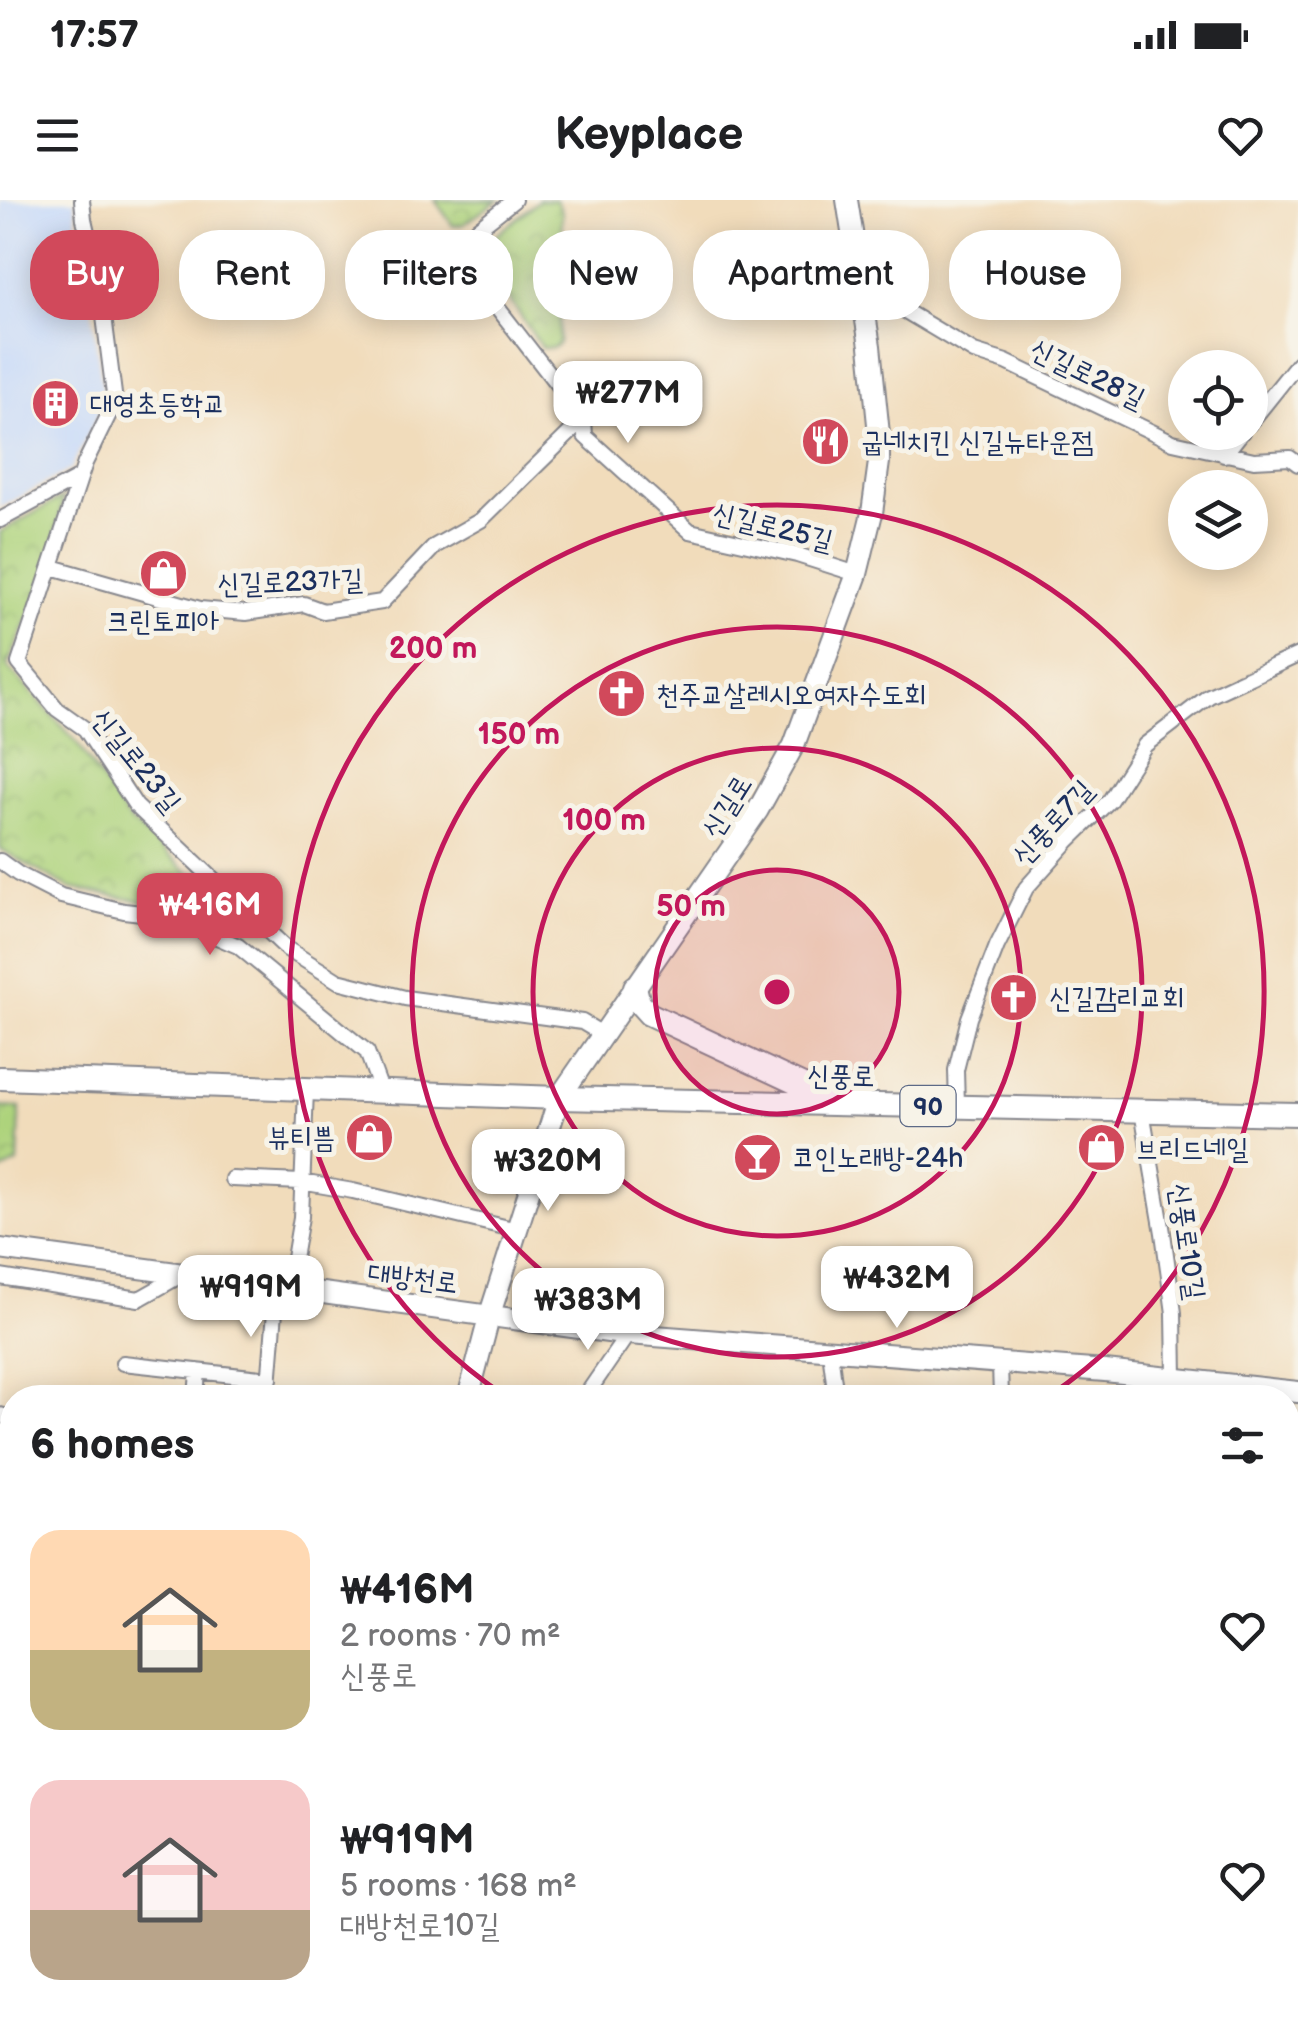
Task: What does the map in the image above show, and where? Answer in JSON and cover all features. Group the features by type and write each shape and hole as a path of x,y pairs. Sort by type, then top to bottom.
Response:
{"main road":[{"name":"신길로","path":"847,200 852,230"},
{"name":"신길로","path":"471,1385 559,1098 750,823 794,745 857,574 872,513 879,462 878,410 866,320"},
{"path":"635,987 639,1003 650,1014 842,1104"},
{"name":"신풍로","path":"0,1078 559,1098 1298,1114"},
{"name":"대방천로","path":"0,1248 628,1334 1236,1385"}],"street":[{"name":"신길로23길","path":"82,200 101,293 115,402 85,463 19,662 57,708 86,729 136,806 287,949 338,981 355,986 405,998 582,1022 602,1034"},
{"name":"신길로25길","path":"514,200 452,249 584,419 585,436 690,530 857,574"},
{"name":"신길로28길","path":"920,320 974,352 1006,362 1172,442 1254,460 1290,458 1298,464"},
{"path":"1268,400 1298,363"},
{"name":"신길로23가길","path":"52,567 200,609 246,612 304,604 324,611 382,602 436,546 480,520 584,419"},
{"path":"1224,455 1228,450"},
{"path":"0,520 80,477"},
{"name":"신풍로7길","path":"957,1107 956,1070 968,1018 996,946 1026,888 1110,800 1145,745 1209,696 1298,656"},
{"path":"0,861 61,896 168,916 238,946 368,1052 382,1092"},
{"path":"269,1385 283,1287 301,1217 306,1090"},
{"name":"신풍로10길","path":"1142,1111 1174,1313 1175,1378"},
{"path":"232,1178 302,1182 517,1230"},
{"path":"0,1277 139,1299 185,1274"},
{"path":"593,1385 628,1334"},
{"path":"830,1351 834,1385"},
{"path":"123,1363 270,1378"},
{"path":"1000,1363 1001,1385"},
{"path":"197,1385 198,1371"}],"shaded area":[{"path":"0,200 75,200 78,230 30,230 30,320 93,320 104,401 71,469 0,508"}],"green space":[{"path":"435,200 498,200 464,224 453,226"},
{"path":"539,200 556,200 562,212 562,230 533,230 533,320 560,320 559,343 553,348 542,348 513,304 513,230 502,230"},
{"path":"63,497 52,567 7,666 75,740 127,818 248,925 240,935 173,907 69,888 0,849 0,532"},
{"path":"0,1107 20,1108 18,1163 0,1172"}],"place":[{"name":"대영초등학교","path":"55,403"},
{"name":"굽네치킨 신길뉴타운점","path":"826,441"},
{"name":"크린토피아","path":"163,573"},
{"name":"천주교살레시오여자수도회","path":"621,694"},
{"name":"신길감리교회","path":"1014,997"},
{"name":"뷰티쁨","path":"370,1137"},
{"name":"브리드네일","path":"1101,1148"},
{"name":"코인노래방-24h","path":"757,1157"}]}
